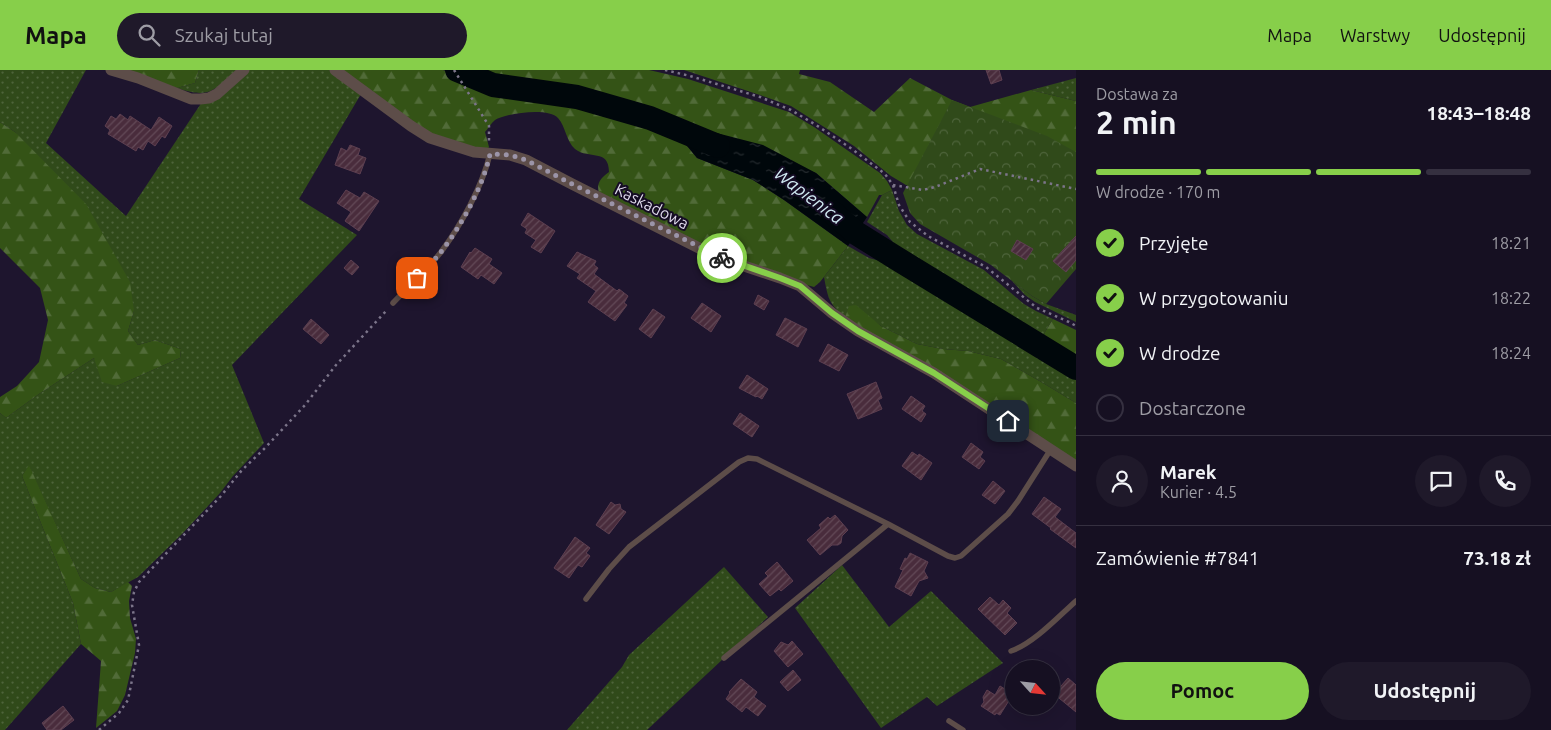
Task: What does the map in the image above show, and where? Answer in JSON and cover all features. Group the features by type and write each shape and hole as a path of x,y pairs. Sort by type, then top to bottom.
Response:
{"street":[{"path":"111,70 191,98 200,99 209,98 217,94 244,70"},
{"name":"Kaskadowa","path":"335,70 430,138 450,146 474,152 510,155 526,160 703,250 735,264 792,282 808,292 832,313 858,331 934,373 1076,466"}],"lane":[{"path":"393,303 440,252 458,226 478,188 490,154"},
{"path":"586,599 629,547 739,462 748,458 757,459 955,558 961,556 1008,514 1051,449"},
{"path":"724,658 888,524"},
{"path":"1012,651 1030,641 1076,601"},
{"path":"949,722 963,730"}],"path":[{"path":"454,70 489,126 490,154"},
{"path":"666,70 760,98 791,110 852,149 885,174 893,185 899,205 910,222 928,236 986,268 1037,308 1076,326"},
{"path":"893,185 923,190 935,188 980,170 1076,189"},
{"path":"99,730 119,713 128,700 139,646 132,605 134,592 139,582 222,496 242,470 305,405 336,365 393,303"}],"green space":[{"path":"0,70 86,70 46,143 126,216 202,102 248,70 330,70 361,94 299,199 357,235 232,365 264,443 220,493 138,577 111,592 95,588 81,579 29,466 22,476 73,603 81,644 5,730 0,730 0,413 6,418 94,358 117,386 180,358 181,349 155,340 138,345 128,331 134,311 15,132 0,122"},
{"path":"120,70 199,70 195,83 177,88"},
{"path":"199,70 237,70 216,88 204,93 177,88 195,83"},
{"path":"340,70 443,70 492,91 574,104 647,126 683,141 697,158 753,180 848,246 820,282 814,287 807,285 719,253 599,193 598,186 600,181 609,172 606,160 575,149 561,122 553,115 527,112 500,117 485,132 489,147 486,151 434,136"},
{"path":"477,70 649,70 688,79 789,112 880,173 892,190 879,195 867,217 816,173 709,131 689,131 652,112 578,90 491,77"},
{"path":"684,70 800,70 799,74 830,82 874,112 910,78 952,100 970,107 1031,90 1076,101 1076,176 906,185 891,176 854,146 791,106"},
{"path":"1076,78 1076,101 1031,90"},
{"path":"952,100 1047,136 1076,152 1076,269 1046,304 1032,296 991,265 920,224 910,213 903,193"},
{"path":"0,122 15,132 86,204 130,282 134,311 128,331 138,345 155,340 181,349 180,358 117,386 102,382 94,358 6,418 0,413 0,397 17,386 39,362 48,320 40,288 0,248"},
{"path":"892,190 899,211 907,225 917,234 984,270 1024,304 1053,319 1045,332 1044,342 902,253 887,235 867,222 882,195"},
{"path":"848,246 869,258 895,265 1076,374 1076,403 1001,359 968,351 917,344 881,326 870,318 845,318 830,300 824,277"},
{"path":"1012,281 1046,304 1076,315 1076,322 1035,302 1025,295"},
{"path":"856,305 881,326 917,344 968,351 1001,359 1076,403 1076,462 845,318 849,306"},
{"path":"1053,319 1076,330 1076,362 1044,342 1045,332"},
{"path":"29,465 81,579 95,588 111,592 128,582 132,586 129,601 130,618 136,639 135,653 125,695 117,711 96,728 101,661 81,644 73,603 22,476"},
{"path":"842,565 889,627 931,591 1003,663 937,706 927,697 881,728 795,608"},
{"path":"724,567 768,617 647,730 567,730 622,667 629,655"}],"water":[{"path":"689,131 709,131 763,145 816,173 867,217 848,246 753,180 697,158 683,141"}],"building":[{"path":"986,70 999,70 1002,80 991,84"},
{"path":"120,114 128,120 130,116 151,130 159,117 172,126 165,138 162,136 155,146 148,141 143,150 138,147 136,151 108,134 110,130 105,126 111,116 116,119"},
{"path":"350,145 360,149 358,155 366,158 360,174 335,165 341,148 347,151"},
{"path":"346,190 360,198 364,192 379,201 359,231 345,221 351,212 337,203"},
{"path":"528,213 555,231 541,253 531,247 536,240 525,233 527,229 521,225"},
{"path":"1076,236 1076,260 1066,272 1053,261"},
{"path":"1017,240 1033,249 1026,260 1011,251"},
{"path":"475,248 492,259 489,264 502,273 494,284 481,275 478,279 461,267 470,252"},
{"path":"577,252 596,261 594,265 598,268 594,274 617,291 619,289 628,296 624,303 627,305 615,321 588,302 596,291 577,278 580,274 567,266"},
{"path":"351,260 359,267 352,275 344,268"},
{"path":"758,295 769,301 764,310 754,304"},
{"path":"702,303 721,316 711,332 691,318"},
{"path":"653,309 665,317 651,338 639,329"},
{"path":"785,318 807,329 798,347 776,335"},
{"path":"311,319 329,335 321,344 303,329"},
{"path":"828,344 848,355 839,371 819,361"},
{"path":"747,375 768,389 762,399 739,388"},
{"path":"876,382 882,398 878,400 882,409 858,419 847,394"},
{"path":"911,396 925,406 922,411 926,414 921,422 902,409"},
{"path":"740,413 759,426 752,437 733,424"},
{"path":"971,443 983,452 980,457 985,461 979,469 962,457"},
{"path":"912,452 918,456 919,454 932,463 921,480 902,466"},
{"path":"993,481 1005,491 995,504 982,495"},
{"path":"1044,497 1061,509 1055,517 1076,533 1076,548 1032,514"},
{"path":"611,502 615,505 620,504 621,509 626,512 609,534 596,525"},
{"path":"835,515 848,530 842,536 841,543 832,545 820,555 807,540 821,528 819,525 828,517 830,519"},
{"path":"575,537 590,548 586,553 590,556 582,567 578,565 569,578 554,568"},
{"path":"910,553 928,562 924,571 928,578 919,581 911,596 895,587 903,570 900,569 905,558 907,559"},
{"path":"777,562 793,581 781,591 779,589 770,596 759,584 768,576 765,573"},
{"path":"990,597 999,605 1003,600 1011,608 1007,613 1017,623 1005,635 978,609"},
{"path":"792,641 803,654 788,667 774,651 781,642 788,645"},
{"path":"793,670 801,680 788,691 780,682"},
{"path":"1068,678 1076,685 1076,712 1060,699 1060,687"},
{"path":"741,679 757,692 754,697 766,706 758,716 746,707 742,712 726,699 729,692"},
{"path":"1000,686 1005,689 1005,707 1000,715 996,713 995,715 981,706 987,690 995,695"},
{"path":"63,706 74,720 61,730 47,730 42,723"}],"waterway":[{"name":"Wapienica","path":"457,70 493,85 577,97 650,118 718,146"},
{"name":"Wapienica","path":"832,212 856,233 1076,368"}],"way so far":[{"path":"417,278 440,252 458,226 478,188 490,154 510,155 535,164 722,258"}],"route":[{"path":"722,258 800,286 832,313 870,339 934,373 1008,421"}]}
